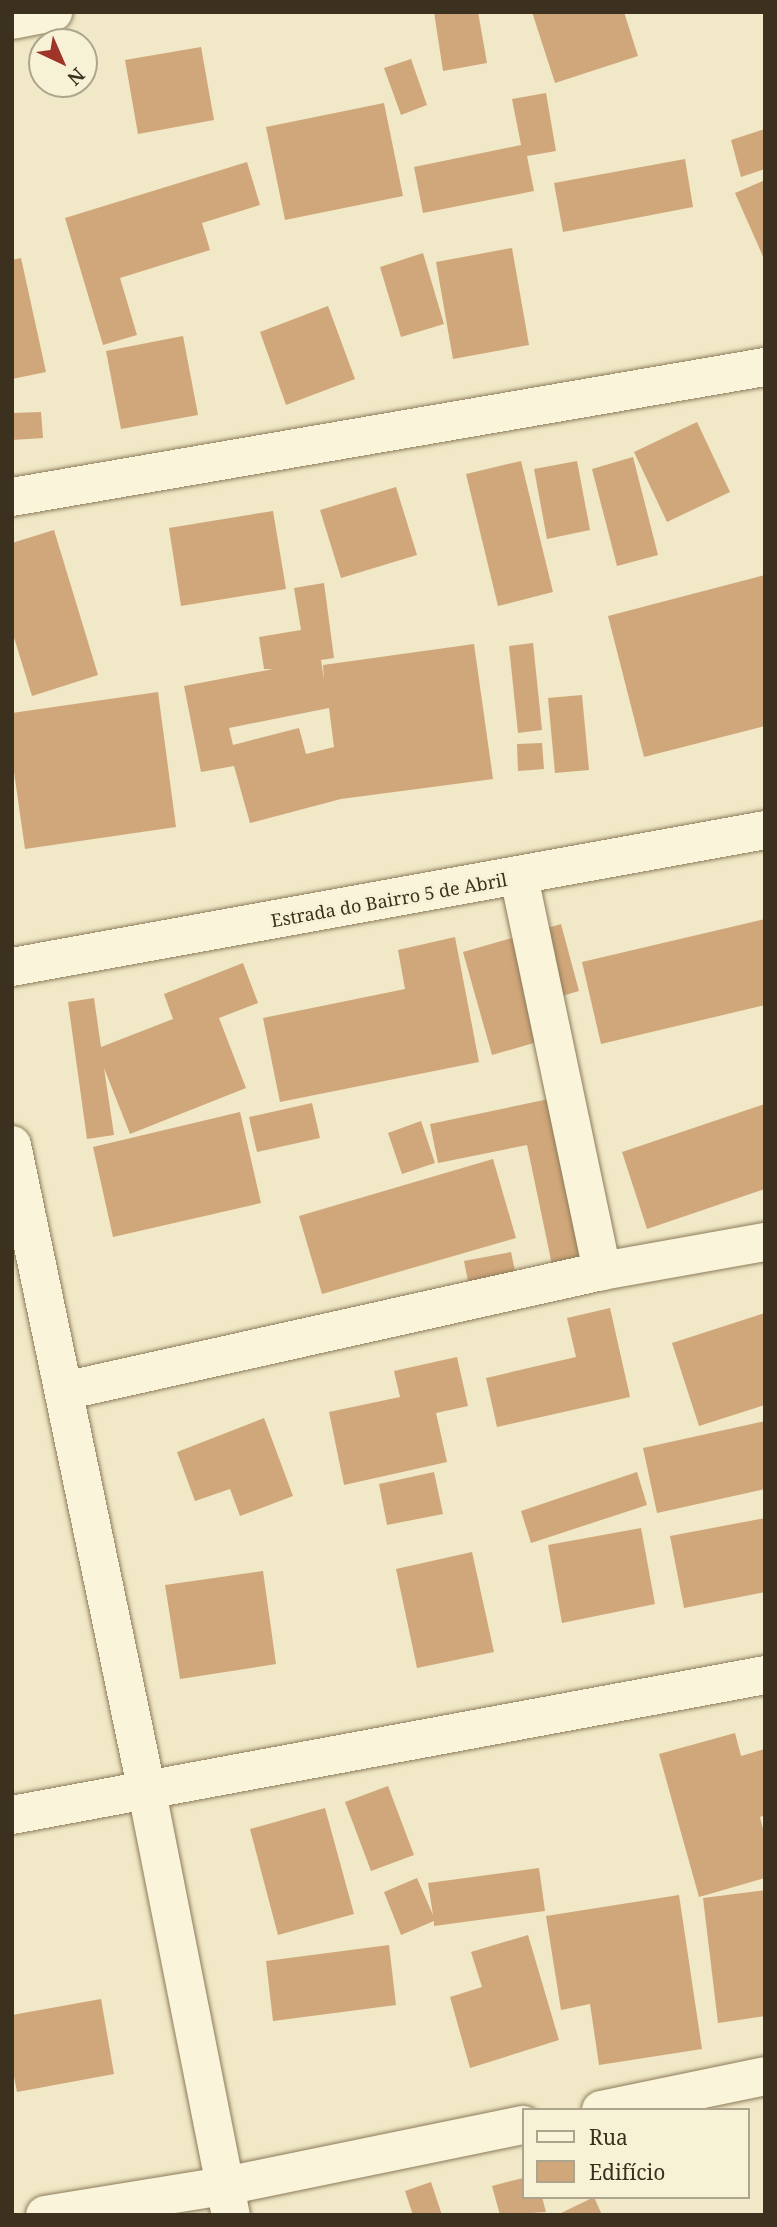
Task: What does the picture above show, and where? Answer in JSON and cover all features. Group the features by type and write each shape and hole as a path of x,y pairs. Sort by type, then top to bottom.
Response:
{"street":[{"path":"12,20 53,12"},
{"path":"12,497 765,367"},
{"name":"Estrada do Bairro 5 de Abril","path":"12,967 519,877 765,830"},
{"path":"519,877 602,1271"},
{"path":"12,1145 148,1793 228,2200"},
{"path":"64,1391 602,1271 765,1242"},
{"path":"12,1815 148,1793 765,1675"},
{"path":"611,2108 765,2076"},
{"path":"46,2215 228,2200 522,2125"}],"building":[{"path":"434,12 478,12 487,63 443,71"},
{"path":"532,12 624,12 638,56 555,83"},
{"path":"201,47 214,120 138,134 125,60"},
{"path":"411,59 427,105 401,115 384,68"},
{"path":"546,93 556,151 527,156 534,191 423,213 414,167 521,145 512,99"},
{"path":"384,103 403,196 285,220 266,127"},
{"path":"765,129 765,169 741,177 731,140"},
{"path":"685,159 693,207 563,232 554,183"},
{"path":"247,162 260,205 202,223 210,250 120,278 137,335 103,345 65,218"},
{"path":"765,180 765,261 735,193"},
{"path":"512,248 529,345 453,359 436,262"},
{"path":"423,253 444,324 401,337 380,267"},
{"path":"21,258 46,372 12,379 12,260"},
{"path":"328,306 355,379 286,405 260,332"},
{"path":"183,336 198,415 121,429 106,351"},
{"path":"41,412 43,438 12,440 12,413"},
{"path":"697,422 730,492 667,522 634,452"},
{"path":"633,457 658,555 617,566 592,469"},
{"path":"521,461 553,592 498,606 466,474"},
{"path":"577,461 590,530 547,539 534,469"},
{"path":"396,487 417,555 341,578 320,510"},
{"path":"273,511 286,589 181,606 169,528"},
{"path":"54,530 98,675 32,696 12,631 12,543"},
{"path":"765,575 765,726 644,757 608,616"},
{"path":"324,583 334,658 321,660 324,680 323,665 474,644 493,779 341,799 250,823 234,766 201,772 184,686 273,669 264,669 259,637 301,630 294,588","holes":["329,708 334,747 306,754 299,728 233,745 229,728"]},
{"path":"533,643 542,730 518,733 509,646"},
{"path":"158,692 176,827 25,849 12,758 12,713"},
{"path":"582,695 589,770 555,773 548,698"},
{"path":"542,743 544,769 518,771 517,744"},
{"path":"765,919 765,1005 601,1044 582,962"},
{"path":"561,924 579,991 534,1004 544,1040 492,1055 463,952"},
{"path":"455,937 479,1062 280,1102 263,1018 405,989 398,950"},
{"path":"243,963 258,1003 219,1018 246,1088 130,1134 104,1068 114,1135 87,1139 68,1002 94,998 101,1047 173,1019 164,994"},
{"path":"549,1099 582,1259 552,1265 527,1145 438,1163 430,1124"},
{"path":"312,1103 320,1138 257,1152 249,1117"},
{"path":"765,1104 765,1189 647,1229 622,1152"},
{"path":"240,1112 261,1203 113,1237 93,1147"},
{"path":"421,1121 435,1163 402,1174 388,1133"},
{"path":"493,1159 516,1238 322,1294 299,1216"},
{"path":"511,1252 516,1276 469,1286 464,1261"},
{"path":"610,1308 630,1397 497,1427 486,1378 576,1357 567,1318"},
{"path":"765,1313 765,1405 699,1426 672,1343"},
{"path":"457,1357 468,1406 436,1413 447,1462 344,1485 329,1412 400,1397 394,1371"},
{"path":"264,1418 293,1496 240,1516 230,1489 195,1501 177,1452"},
{"path":"765,1421 765,1489 657,1513 643,1448"},
{"path":"434,1472 443,1514 387,1525 379,1484"},
{"path":"637,1472 647,1505 531,1543 521,1511"},
{"path":"765,1518 765,1592 684,1608 670,1536"},
{"path":"641,1528 655,1604 562,1623 548,1545"},
{"path":"472,1552 494,1652 417,1668 396,1569"},
{"path":"263,1571 276,1664 180,1679 165,1585"},
{"path":"735,1733 741,1756 765,1749 765,1815 760,1817 765,1837 765,1878 699,1897 659,1754"},
{"path":"388,1786 414,1855 371,1871 345,1802"},
{"path":"325,1808 354,1914 278,1935 250,1829"},
{"path":"539,1868 545,1911 434,1926 434,1921 401,1935 384,1892 417,1878 433,1915 428,1883"},
{"path":"765,1890 765,2016 718,2023 703,1898"},
{"path":"679,1895 702,2049 599,2065 590,2004 561,2010 546,1916"},
{"path":"528,1935 559,2040 470,2068 450,1997 482,1987 471,1952"},
{"path":"389,1945 396,2005 273,2021 266,1961"},
{"path":"101,1999 114,2074 17,2092 12,2066 12,2015"},
{"path":"522,2178 522,2199 543,2199 546,2212 500,2215 492,2186"},
{"path":"431,2182 442,2215 413,2215 405,2191"},
{"path":"595,2199 602,2215 557,2215"}]}
